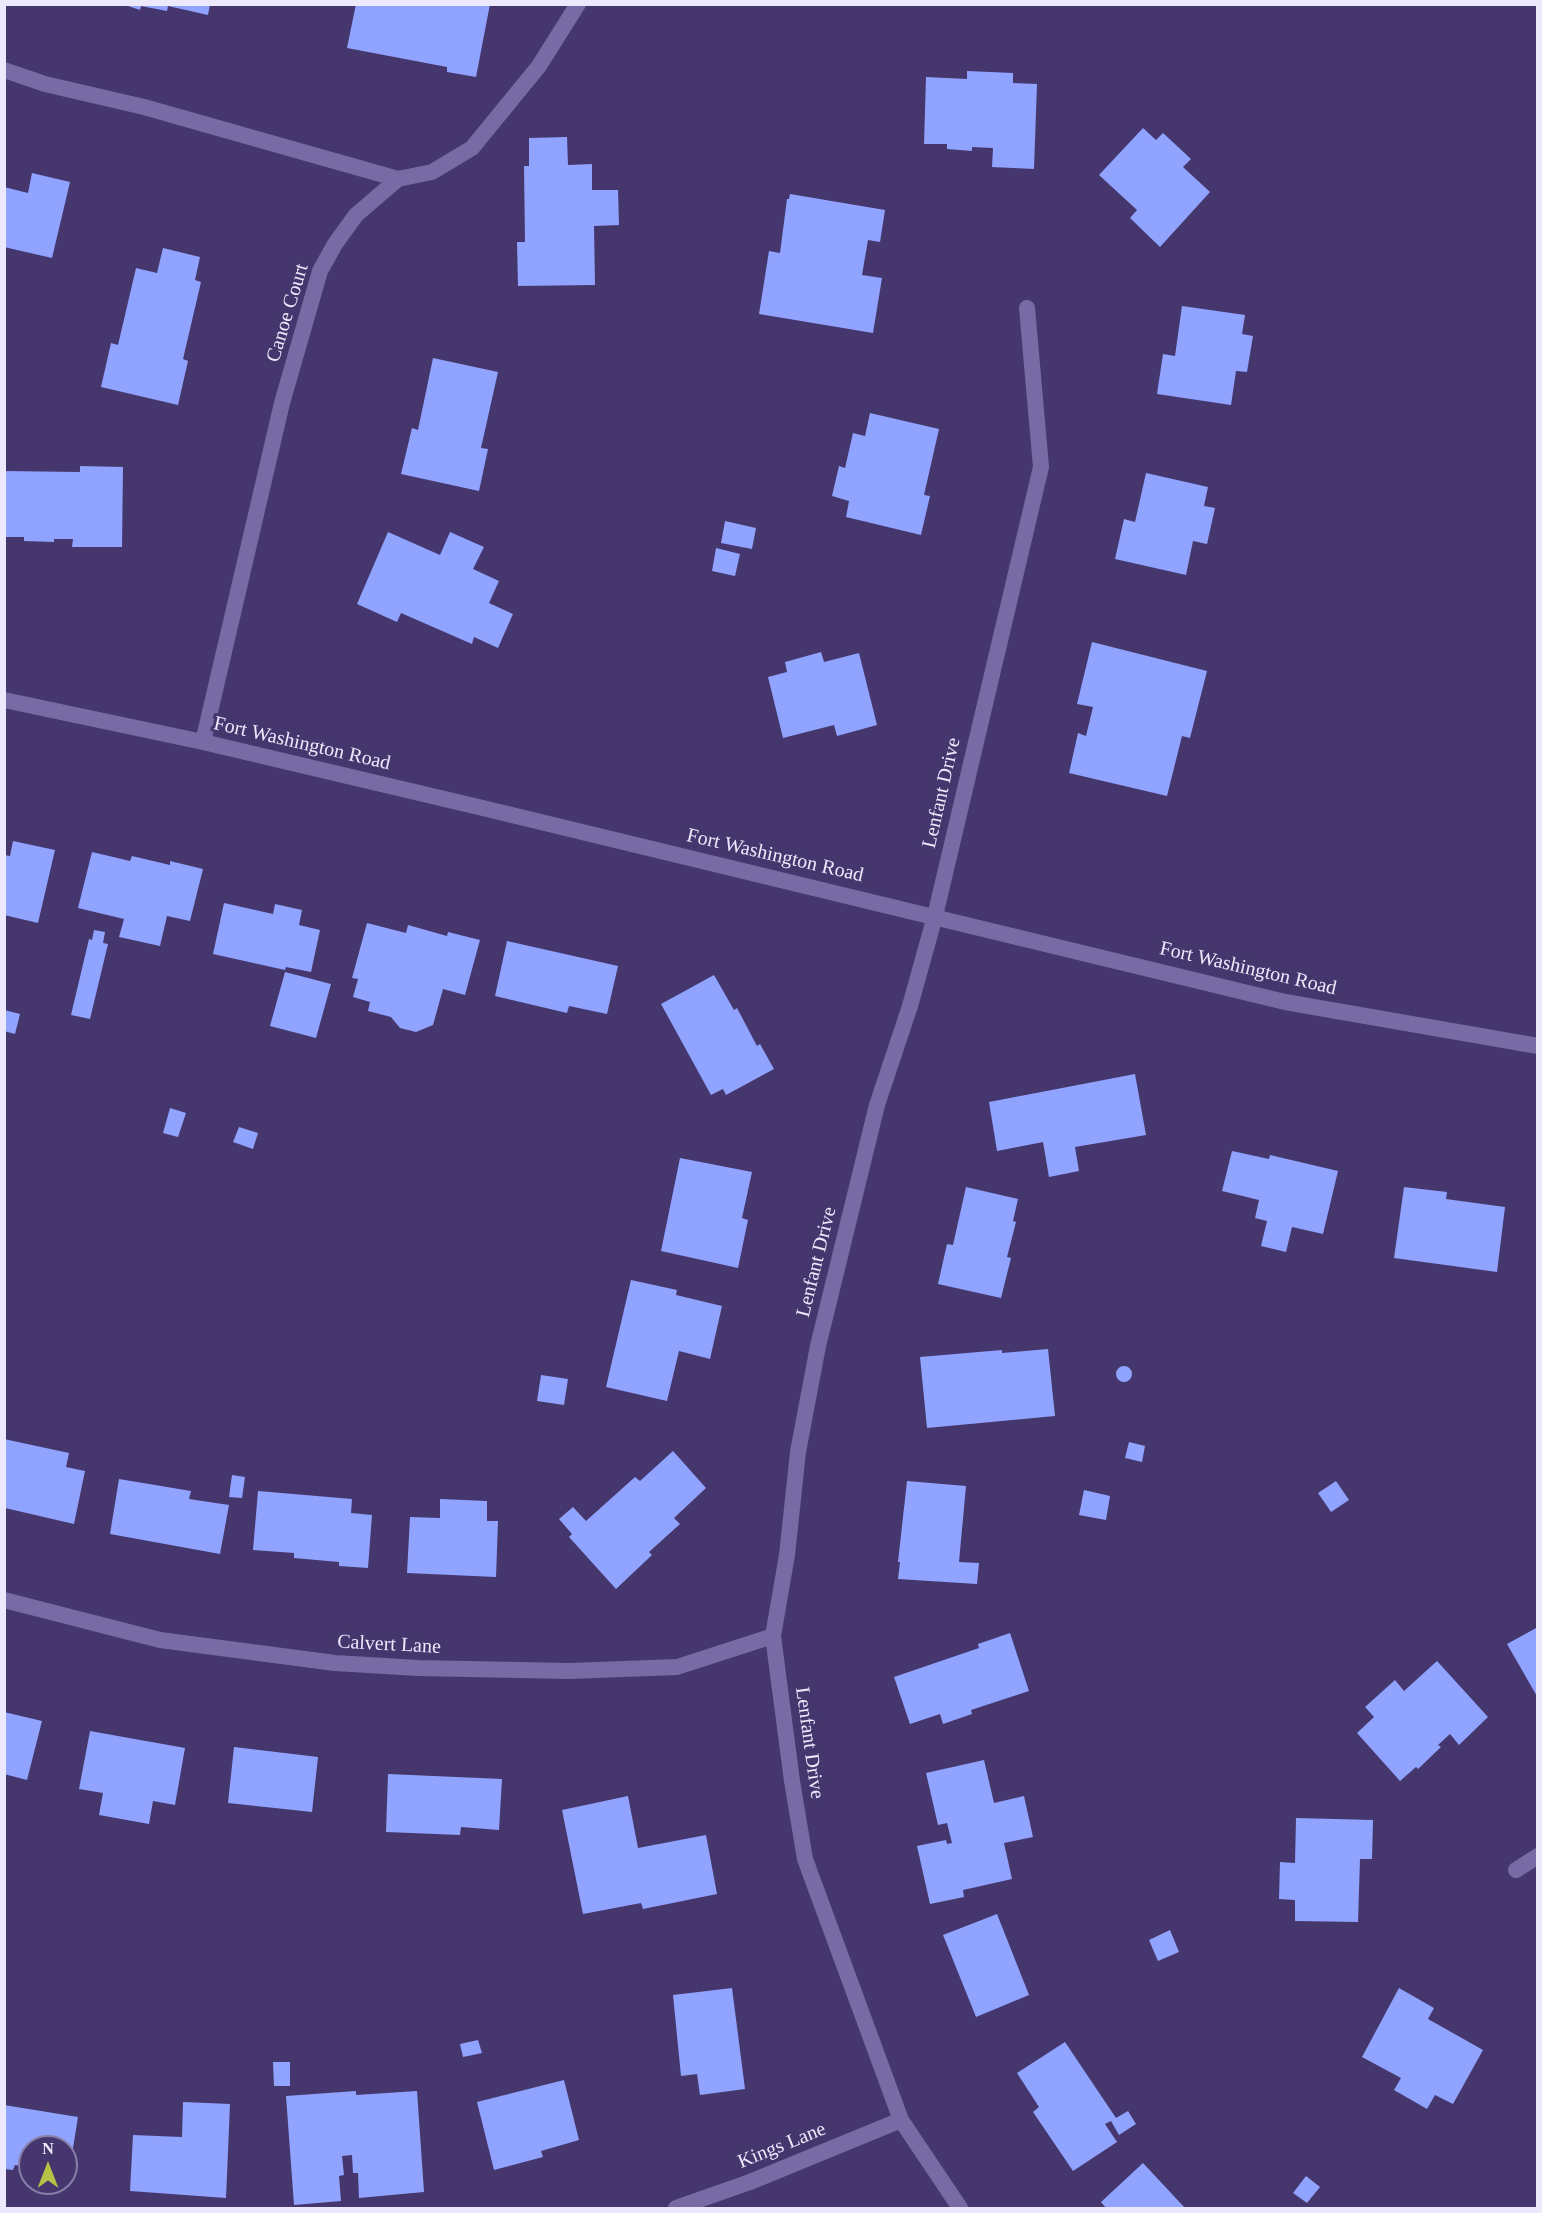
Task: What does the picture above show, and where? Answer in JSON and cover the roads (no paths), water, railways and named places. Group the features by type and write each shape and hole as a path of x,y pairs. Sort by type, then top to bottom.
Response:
{"street":[{"path":"4,70 45,84 144,107 398,179 432,172 472,148 539,66 578,4"},
{"name":"Canoe Court","path":"203,742 282,403 320,272 335,244 356,216 398,179"},
{"name":"Lenfant Drive","path":"960,2208 902,2120 805,1859 773,1636 787,1555 798,1452 818,1346 877,1105 910,1006 935,916 1041,467 1027,308"},
{"name":"Fort Washington Road","path":"4,700 203,742 935,916 1285,1002 1538,1046"},
{"name":"Calvert Lane","path":"4,1600 160,1640 335,1663 418,1668 569,1671 677,1667 773,1636"},
{"path":"1516,1870 1538,1856"},
{"name":"Kings Lane","path":"676,2208 750,2182 902,2120"}]}
